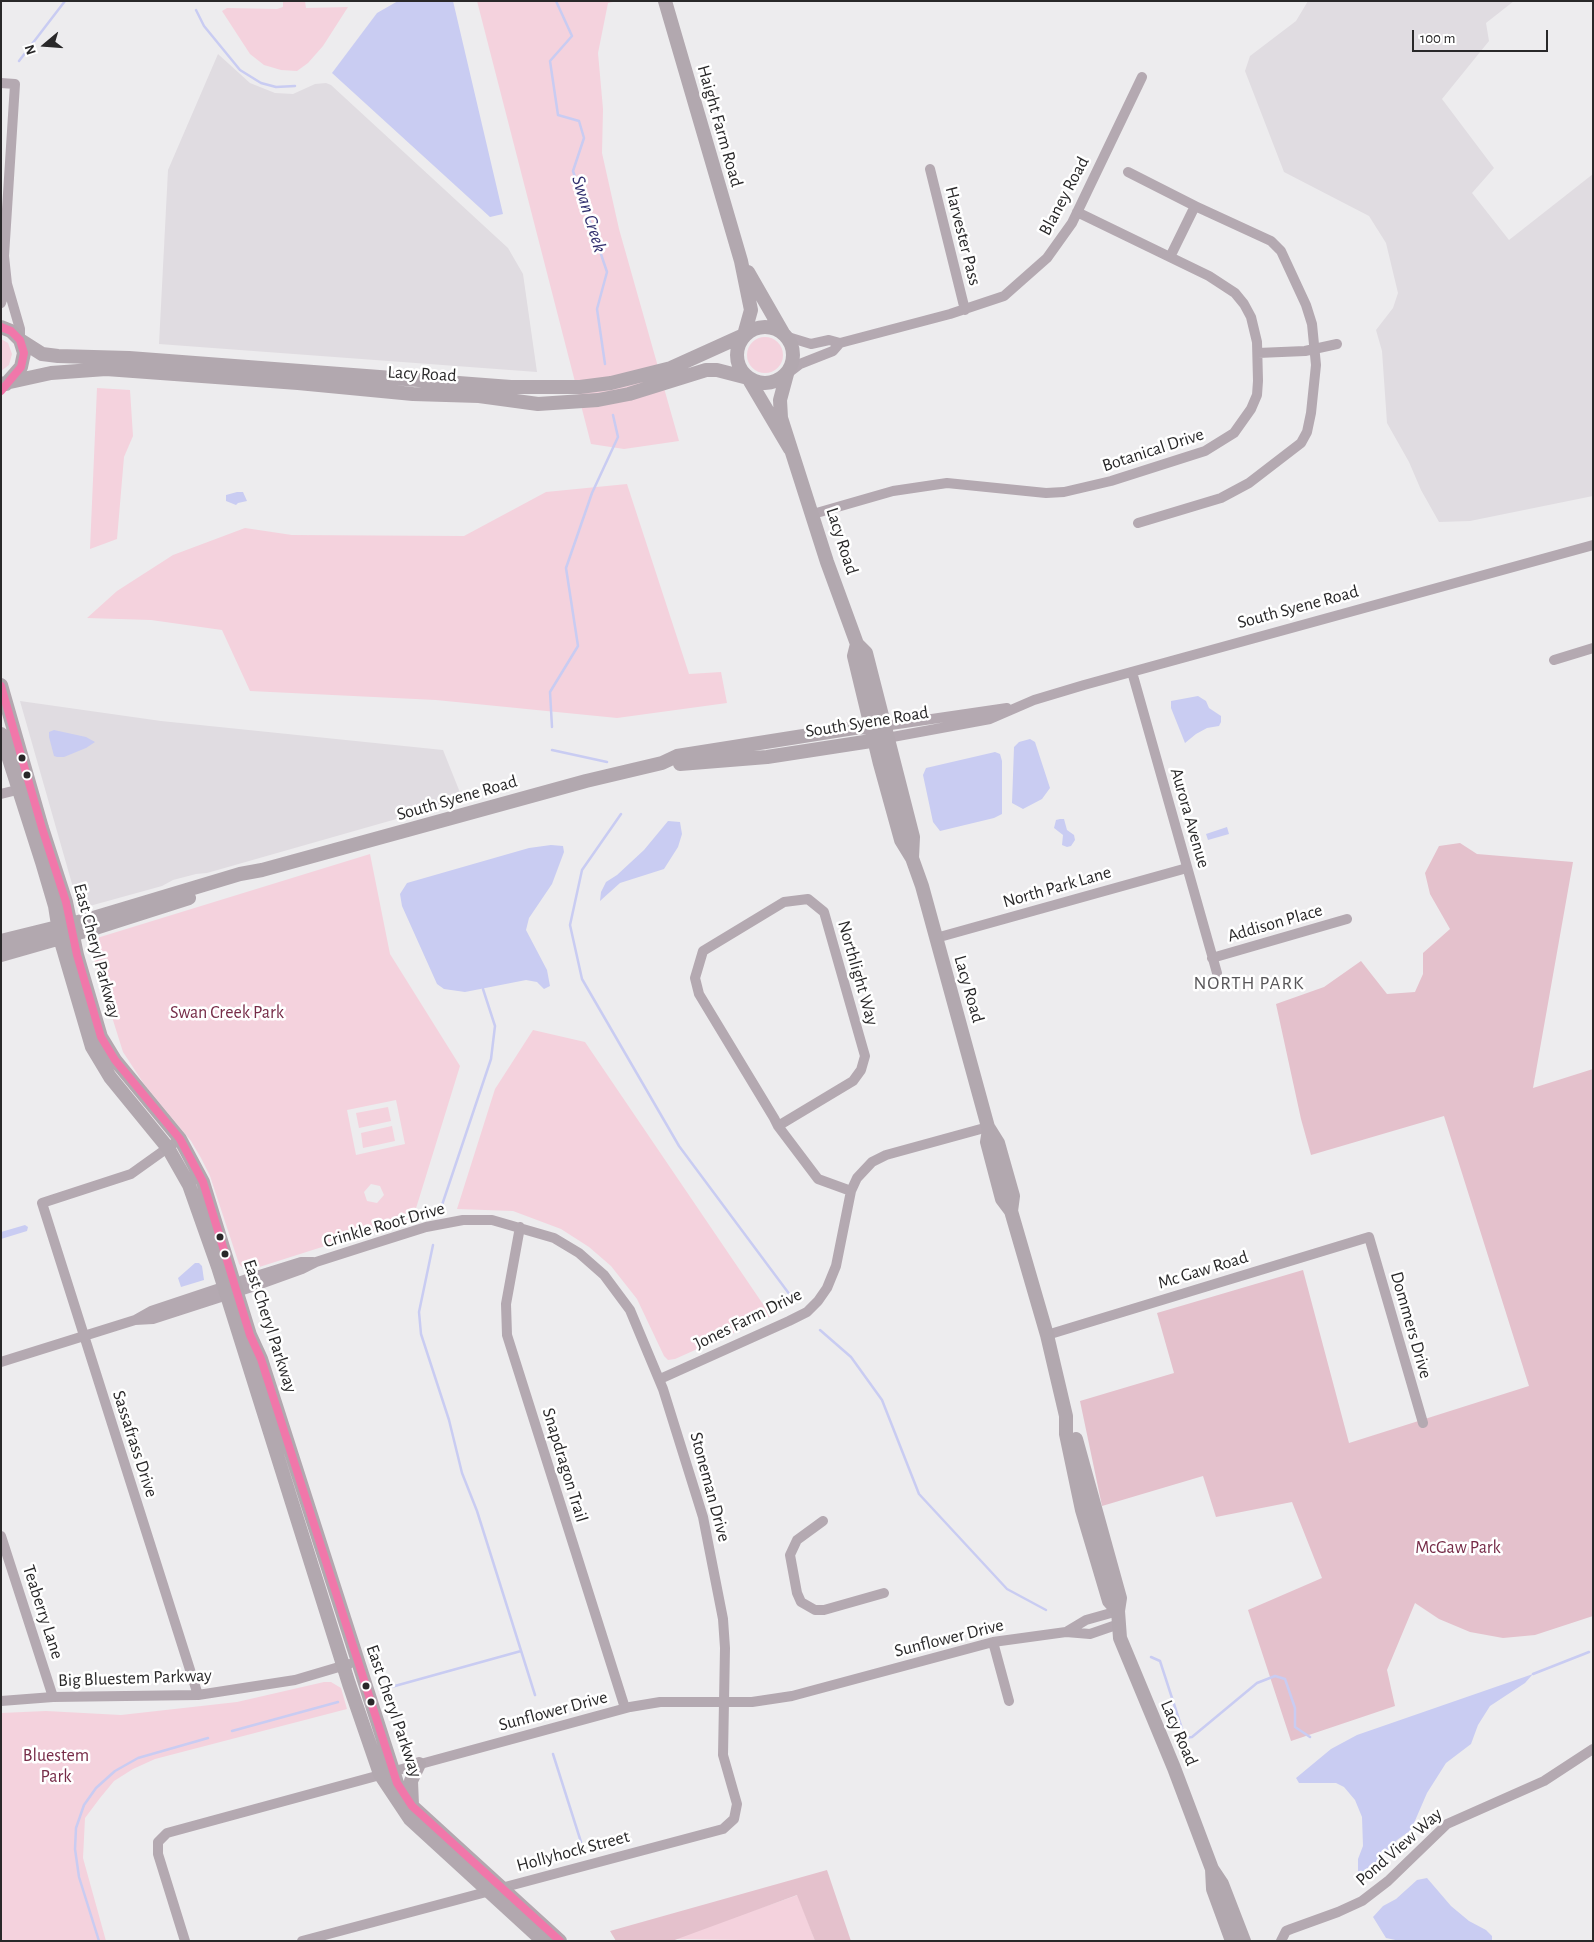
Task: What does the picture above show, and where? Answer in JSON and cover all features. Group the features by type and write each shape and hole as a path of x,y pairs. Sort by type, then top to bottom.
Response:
{"main road":[{"name":"Haight Farm Road","path":"665,1 741,261 751,310 744,335"},
{"name":"Haight Farm Road","path":"741,261 786,335"},
{"path":"766,326 786,335 794,354 793,362 787,374 778,381 769,383 760,383 748,378 737,361 739,344 744,335 758,327 766,326"},
{"name":"Lacy Road","path":"1,327 11,331 20,340 42,354 50,355 129,358 510,386 565,387 611,383 671,368 744,335"},
{"path":"3,386 21,367 24,353 20,340"},
{"name":"Lacy Road","path":"3,386 51,373 106,369 298,383 413,394 479,396 538,404 598,400 621,396 706,370 726,371 748,378 790,449"},
{"name":"Lacy Road","path":"787,374 780,400 781,418 827,562 857,644 854,656 880,733 902,840 912,858 936,938 989,1128 987,1142 1002,1199 1011,1211 1047,1335 1066,1416 1074,1432 1120,1598 1119,1618 1123,1646 1174,1768 1212,1869 1222,1884 1244,1941"},
{"name":"East Cheryl Parkway","path":"1,685 42,862 55,906 101,1037 126,1074 180,1138 203,1182 231,1290 386,1772 410,1819 543,1941"},
{"name":"South Syene Road","path":"1,941 65,930 192,896 262,870 586,781 662,763 678,764 767,757 880,733"},
{"name":"East Cheryl Parkway","path":"1,734 25,788"},
{"name":"South Syene Road","path":"1,954 65,930"},
{"name":"East Cheryl Parkway","path":"65,930 92,1047 110,1077 168,1148 189,1185 231,1290"},
{"path":"412,1806 411,1781 419,1764"},
{"name":"East Cheryl Parkway","path":"386,1772 412,1806 502,1886 560,1941"},
{"name":"Lacy Road","path":"1212,1869 1213,1889 1232,1941"}],"street":[{"name":"Blaney Road","path":"786,335 811,344 829,340 840,343 965,310 1004,296 1047,258 1077,212 1142,77"},
{"path":"1,84 15,84 4,244 7,284 20,329 20,340"},
{"name":"Harvester Pass","path":"930,169 965,310"},
{"path":"1128,172 1195,206 1271,241 1281,252 1306,305 1312,324 1316,365 1307,432 1293,451 1236,492 1138,523"},
{"path":"1170,258 1195,206"},
{"name":"Botanical Drive","path":"813,514 893,491 947,482 1046,493 1064,492 1111,481 1205,451 1234,433 1251,409 1257,395 1258,353 1251,317 1244,304 1235,293 1216,280 1077,212"},
{"path":"1,303 7,284"},
{"name":"Blaney Road","path":"787,374 800,364 833,350 840,343"},
{"path":"1258,353 1314,349 1337,344"},
{"name":"South Syene Road","path":"880,733 1014,707 1132,672 1593,546"},
{"path":"1554,660 1593,648"},
{"name":"Aurora Avenue","path":"1132,672 1216,973"},
{"path":"1,794 25,788"},
{"name":"North Park Lane","path":"936,938 1187,868"},
{"name":"Northlight Way","path":"778,1126 853,1081 861,1070 865,1056 824,912 808,899 784,902 703,951 696,976 700,994 778,1126 818,1179 851,1191"},
{"name":"Addison Place","path":"1212,958 1346,919"},
{"name":"Jones Farm Drive","path":"660,1379 808,1312 828,1288 836,1266 851,1191 864,1169 881,1157 989,1128"},
{"path":"168,1148 180,1138"},
{"name":"Sassafrass Drive","path":"168,1148 131,1174 42,1203 198,1695"},
{"name":"Crinkle Root Drive","path":"1,1362 135,1320 151,1311 302,1269 316,1262 426,1227 463,1220 492,1220 520,1227"},
{"name":"Stoneman Drive","path":"520,1227 554,1238 579,1253 604,1275 630,1310 660,1379 694,1483 714,1569 725,1648 723,1755 736,1804 734,1819"},
{"name":"Snapdragon Trail","path":"520,1227 506,1304 508,1335 625,1708"},
{"name":"Mc Gaw Road","path":"1047,1335 1368,1236"},
{"name":"Dommers Drive","path":"1368,1236 1423,1423"},
{"path":"822,1521 797,1540 790,1555 797,1593 801,1602 815,1610 824,1610 884,1593"},
{"name":"Teaberry Lane","path":"1,1536 53,1697"},
{"name":"Sunflower Drive","path":"185,1941 158,1854 158,1842 167,1833 625,1708 660,1702 752,1702 792,1696 993,1642 1066,1632 1086,1620 1119,1618"},
{"path":"993,1642 1009,1701"},
{"name":"Big Bluestem Parkway","path":"1,1701 53,1697 198,1695 295,1680 350,1664"},
{"name":"Pond View Way","path":"1281,1941 1286,1931 1362,1901 1388,1881 1446,1824 1544,1781 1593,1749"},
{"name":"Hollyhock Street","path":"302,1941 502,1886 723,1829 734,1819"}],"shaded area":[{"path":"1308,1 1514,1 1486,23 1489,41 1442,99 1494,168 1472,193 1509,240 1593,174 1593,496 1470,521 1439,522 1387,423 1382,351 1376,330 1393,308 1398,293 1386,243 1369,216 1284,172 1245,71 1250,56 1296,21"},
{"path":"218,54 250,83 275,93 293,94 315,84 326,83 331,85 508,248 523,274 537,372 159,344 168,170"},
{"path":"20,701 161,721 443,750 463,800 207,873 173,880 162,886 86,907 78,903 76,898"}],"green space":[{"path":"283,1 305,1 306,8 348,7 323,46 308,63 297,71 281,70 264,65 250,54 222,11 227,8 277,9 283,7"},
{"path":"477,1 618,1 608,3 598,53 603,109 602,153 619,229 679,441 624,449 591,444"},
{"path":"765,337 772,338 778,342 782,348 782,362 778,368 772,372 765,373 758,372 752,368 748,362 747,355 748,348 752,342 758,338"},
{"path":"1,339 8,343 12,354 9,365 1,371"},
{"path":"97,388 130,390 133,436 124,457 117,539 90,549"},
{"path":"627,484 689,674 721,672 727,703 617,718 436,700 250,691 222,630 151,620 87,618 117,591 173,555 245,528 292,535 464,536 546,492"},
{"name":"McGaw Park","path":"1460,843 1477,854 1573,862 1533,1088 1593,1069 1593,1616 1535,1635 1503,1638 1470,1632 1439,1619 1415,1603 1387,1670 1395,1706 1291,1741 1248,1610 1322,1578 1292,1502 1216,1517 1203,1476 1102,1506 1080,1401 1174,1373 1157,1313 1303,1270 1349,1443 1529,1386 1444,1116 1311,1155 1301,1119 1276,1004 1324,987 1361,961 1387,994 1415,992 1423,974 1423,953 1450,929 1430,894 1425,873 1439,846"},
{"name":"Swan Creek Park","path":"370,854 390,954 460,1066 413,1218 245,1270 239,1264 210,1176 201,1158 191,1141 144,1084 123,1052 91,950 92,943 97,938","holes":["396,1100 405,1144 356,1155 347,1110","371,1184 380,1186 384,1195 377,1203 367,1201 364,1192"]},
{"path":"533,1030 585,1042 771,1316 675,1359 668,1360 664,1356 637,1299 611,1266 589,1247 561,1229 513,1211 457,1209 495,1089"},
{"path":"388,1107 391,1121 359,1128 356,1113"},
{"path":"392,1126 395,1141 363,1148 361,1133"},
{"name":"Bluestem Park","path":"331,1682 341,1688 347,1709 155,1759 133,1769 114,1781 85,1818 83,1858 106,1941 1,1941 1,1713 46,1711 121,1715 237,1702"},
{"path":"827,1870 851,1941 815,1941 797,1895 672,1941 616,1941 610,1931"},
{"path":"798,1895 815,1941 671,1939"}],"water":[{"path":"398,1 453,1 503,214 490,217 332,73 377,13"},
{"path":"243,492 247,501 236,505 226,501 226,495"},
{"path":"1198,696 1206,701 1209,708 1221,716 1221,722 1219,726 1207,728 1185,743 1171,708 1171,701"},
{"path":"54,730 86,737 95,742 64,757 57,757 54,756 49,737 49,732"},
{"path":"1030,739 1035,742 1050,788 1042,799 1023,809 1012,803 1014,747 1019,742"},
{"path":"995,752 1000,754 1002,761 1002,814 994,818 940,831 933,822 923,775 926,768"},
{"path":"1064,819 1067,830 1074,835 1075,840 1071,846 1062,845 1063,835 1054,828 1056,820"},
{"path":"668,821 680,822 682,834 678,847 664,869 620,883 600,901 601,892 606,882 617,875 644,850"},
{"path":"1227,827 1229,834 1208,840 1206,834"},
{"path":"551,845 563,846 564,852 552,884 529,918 526,930 547,970 550,986 544,989 537,982 526,980 465,992 444,989 437,984 402,906 400,894 407,883 529,848"},
{"path":"25,1225 28,1227 27,1231 1,1239 1,1232"},
{"path":"195,1263 199,1263 202,1266 204,1280 181,1287 178,1278"},
{"path":"1533,1674 1525,1683 1490,1706 1478,1725 1471,1744 1446,1763 1427,1793 1411,1830 1397,1840 1368,1874 1361,1876 1358,1871 1358,1859 1363,1846 1362,1817 1355,1800 1344,1787 1336,1783 1299,1783 1296,1778 1331,1749 1357,1735"},
{"path":"1427,1878 1451,1906 1469,1921 1486,1930 1492,1936 1492,1941 1400,1941 1386,1938 1373,1917 1383,1906 1396,1899 1417,1880"}],"waterway":[{"path":"19,61 65,1"},
{"name":"Swan Creek","path":"556,1 572,36 550,61 558,115 579,121 584,138 573,171 607,272 597,309 605,364"},
{"path":"196,10 204,26 240,70 261,83 276,87 295,86"},
{"path":"552,727 550,692 578,646 566,568 592,493 618,437 613,415"},
{"path":"552,750 607,762"},
{"path":"621,814 582,870 570,925 582,979 679,1146 793,1299"},
{"path":"441,1208 491,1059 495,1026 483,989"},
{"path":"433,1245 419,1312 421,1334 449,1420 462,1473 477,1511 535,1695"},
{"path":"820,1330 851,1357 882,1400 919,1494 1007,1589 1046,1610"},
{"path":"384,1689 521,1651"},
{"path":"1533,1674 1589,1652"},
{"path":"1151,1657 1160,1661 1185,1738 1192,1737 1257,1683 1275,1676 1285,1679 1295,1708 1295,1727 1310,1737"},
{"path":"232,1731 338,1702"},
{"path":"99,1941 79,1877 75,1849 76,1828 84,1805 96,1788 115,1771 138,1758 208,1738"},
{"path":"553,1754 581,1842"}],"transit line":[{"path":"1,327 11,331 20,340 24,353 21,367 1,391"},
{"path":"1,686 42,828 66,902 77,955 101,1037 115,1060 180,1139 203,1182 250,1335 261,1359 397,1783 412,1806 560,1941"}],"district":[{"name":"NORTH PARK","path":"1249,983"}]}
